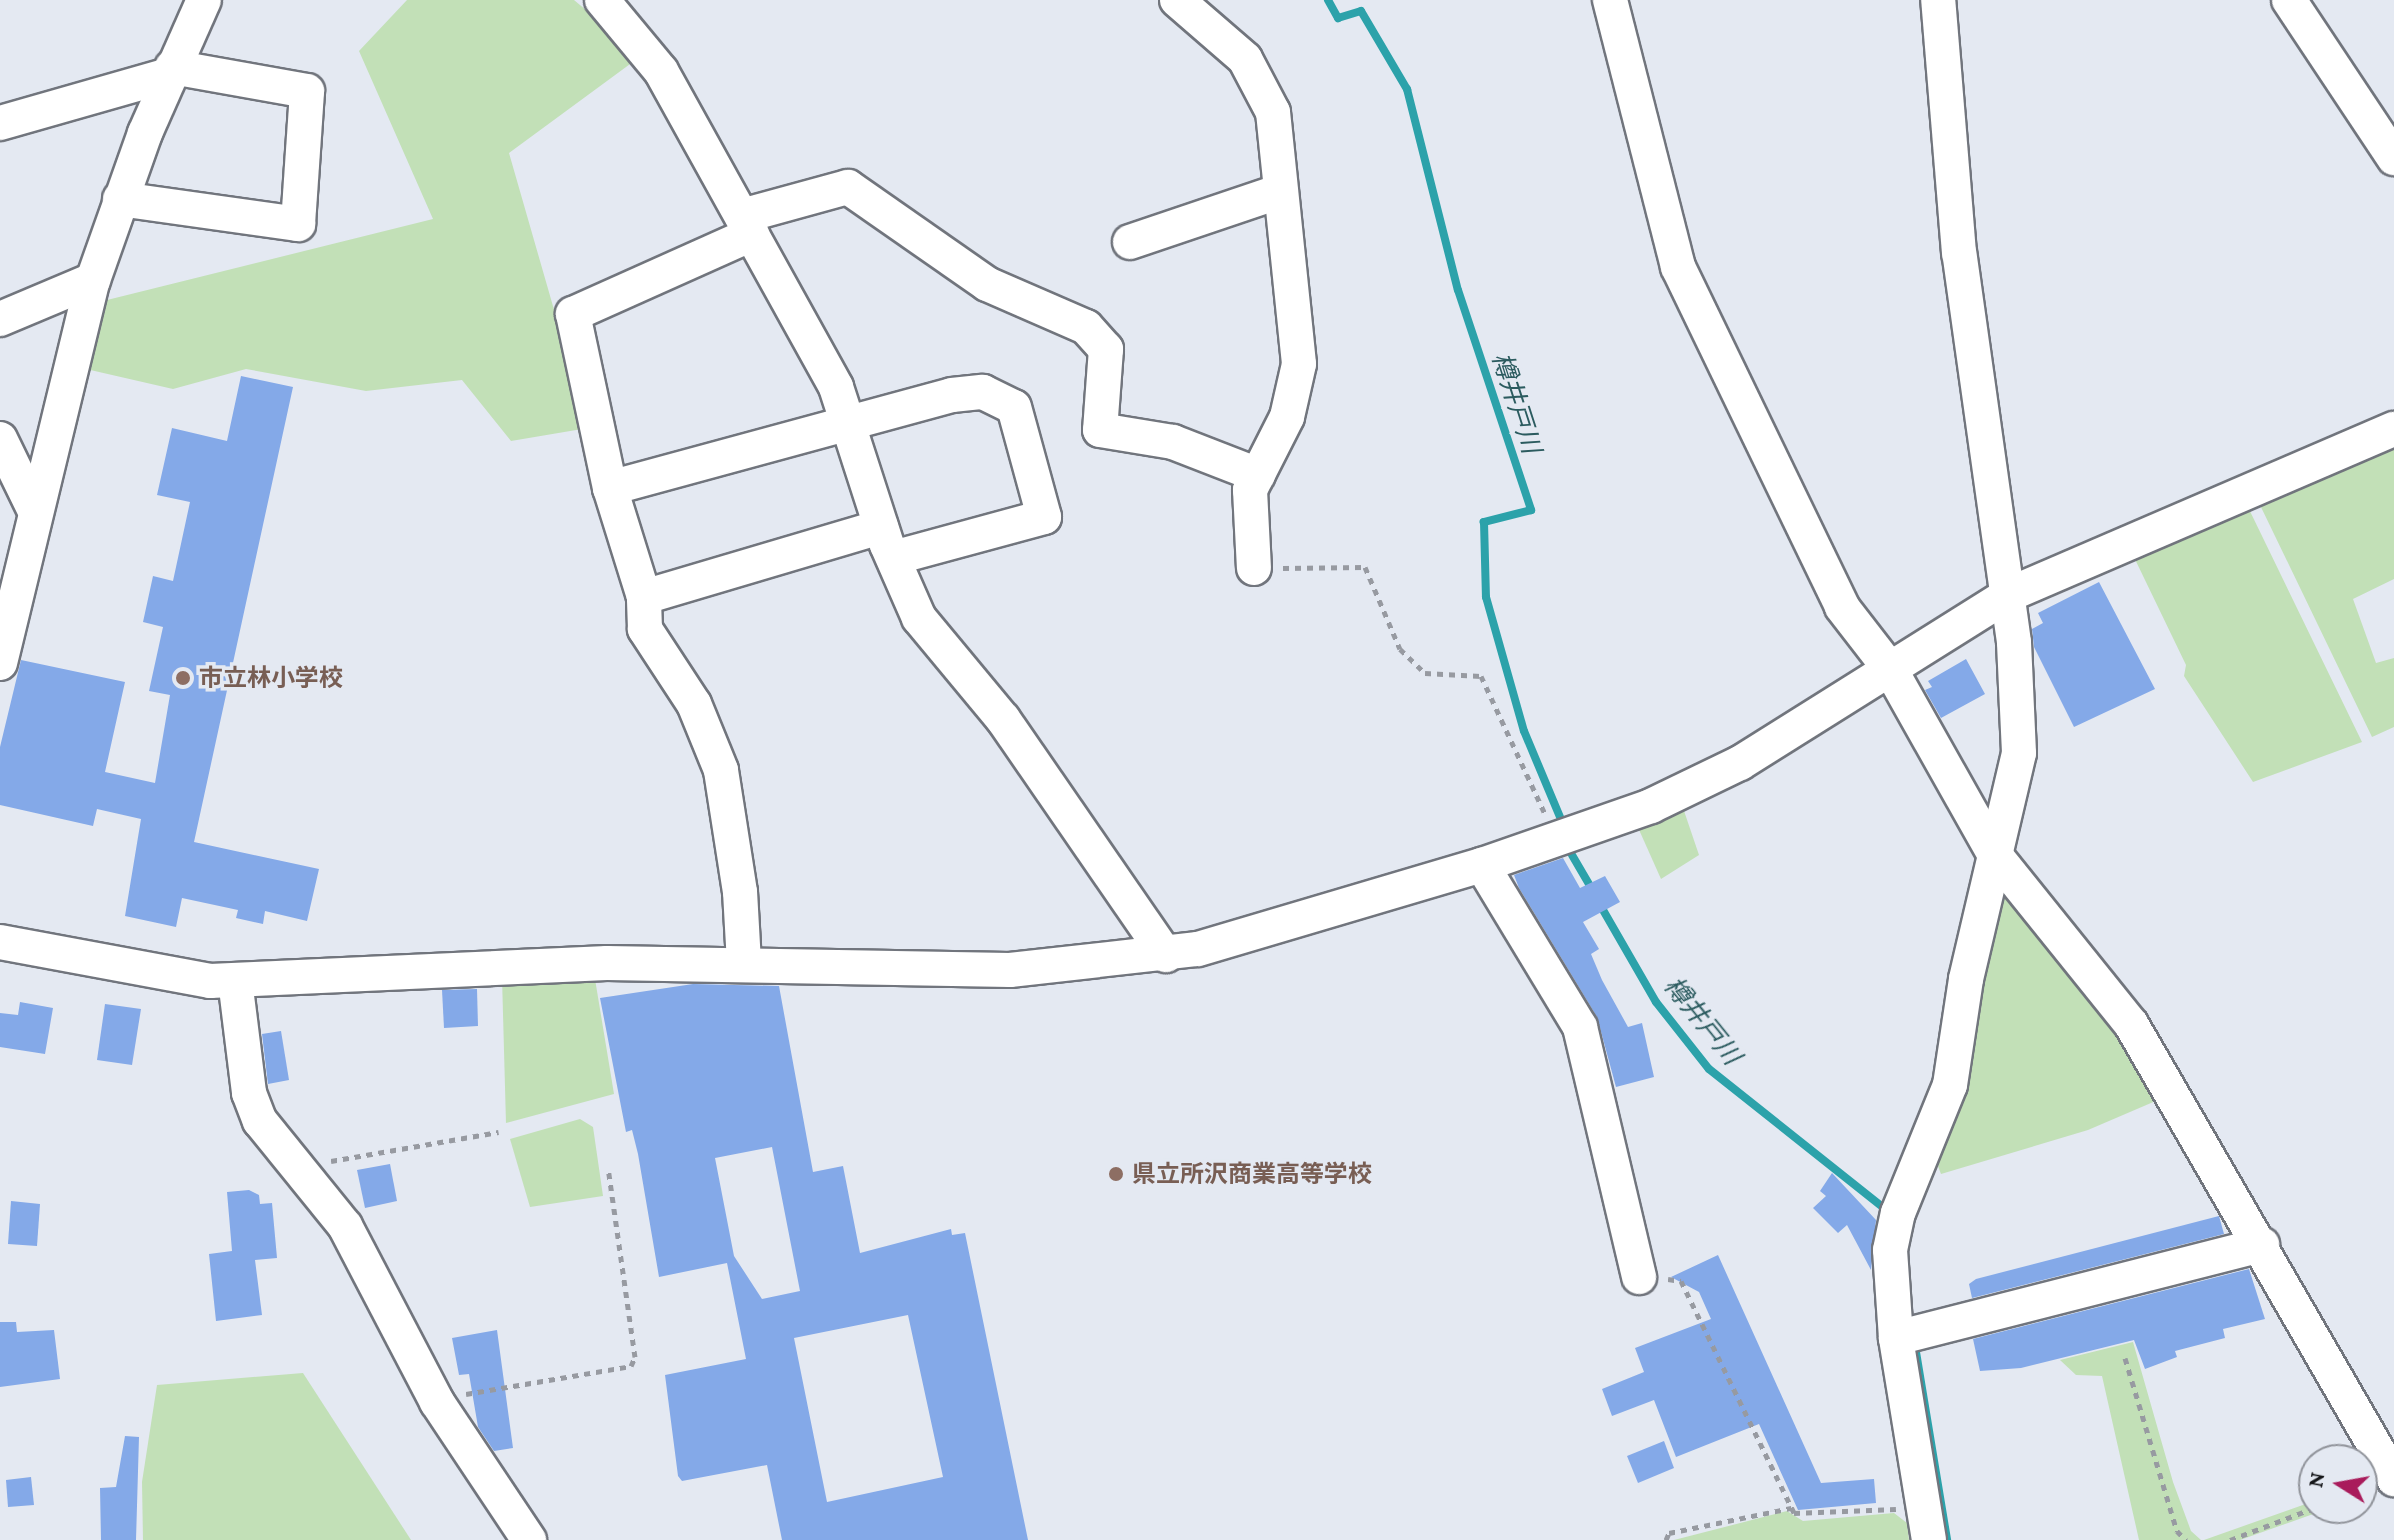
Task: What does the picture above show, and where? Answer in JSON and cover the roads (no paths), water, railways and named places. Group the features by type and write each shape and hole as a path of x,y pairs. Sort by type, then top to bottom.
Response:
{"street":[{"path":"0,663 19,500 120,199 170,71 204,0"},
{"path":"602,0 661,71 836,387 887,542 919,618 1003,719 1166,955"},
{"path":"1177,0 1245,59 1273,112 1299,364 1287,417 1250,490 1254,568"},
{"path":"1610,0 1631,63 1659,209 1693,306 1842,607 1890,669 1995,855 2131,1024 2262,1245 2394,1479"},
{"path":"1927,1524 1908,1335 1890,1250 1898,1213 1941,1119 2019,753 2008,595 1959,253 1938,0"},
{"path":"2289,0 2394,158"},
{"path":"0,123 170,71 307,91 298,224 120,199"},
{"path":"744,963 740,892 721,770 694,704 645,629 644,597 610,488 573,314 747,225 848,187 987,284 1086,327 1106,349 1100,430 1173,442 1258,475"},
{"path":"1130,242 1281,191"},
{"path":"0,319 93,280"},
{"path":"610,488 848,424 983,392 1014,407 1024,429 1044,517 887,542 644,597"},
{"path":"0,942 235,980 470,965 744,963 1010,970 1166,955 1482,865 1557,840 1740,763 2008,595 2394,429"},
{"path":"0,439 19,500"},
{"path":"1482,865 1580,1027 1639,1277"},
{"path":"235,980 249,1093 272,1143 345,1226 437,1402 529,1540"},
{"path":"1908,1335 2262,1245"}],"waterway":[{"name":"樽井戸川","path":"1328,0 1338,18 1361,11 1407,89 1458,290 1531,510 1484,522 1486,597 1524,731 1562,822"},
{"name":"樽井戸川","path":"1572,855 1593,891"},
{"name":"樽井戸川","path":"1599,903 1656,1002 1709,1069 1881,1206"},
{"name":"樽井戸川","path":"1914,1340 1947,1540"}],"place":[{"name":"市立林小学校","path":"183,678"},
{"name":"県立所沢商業高等学校","path":"1116,1174"}]}
